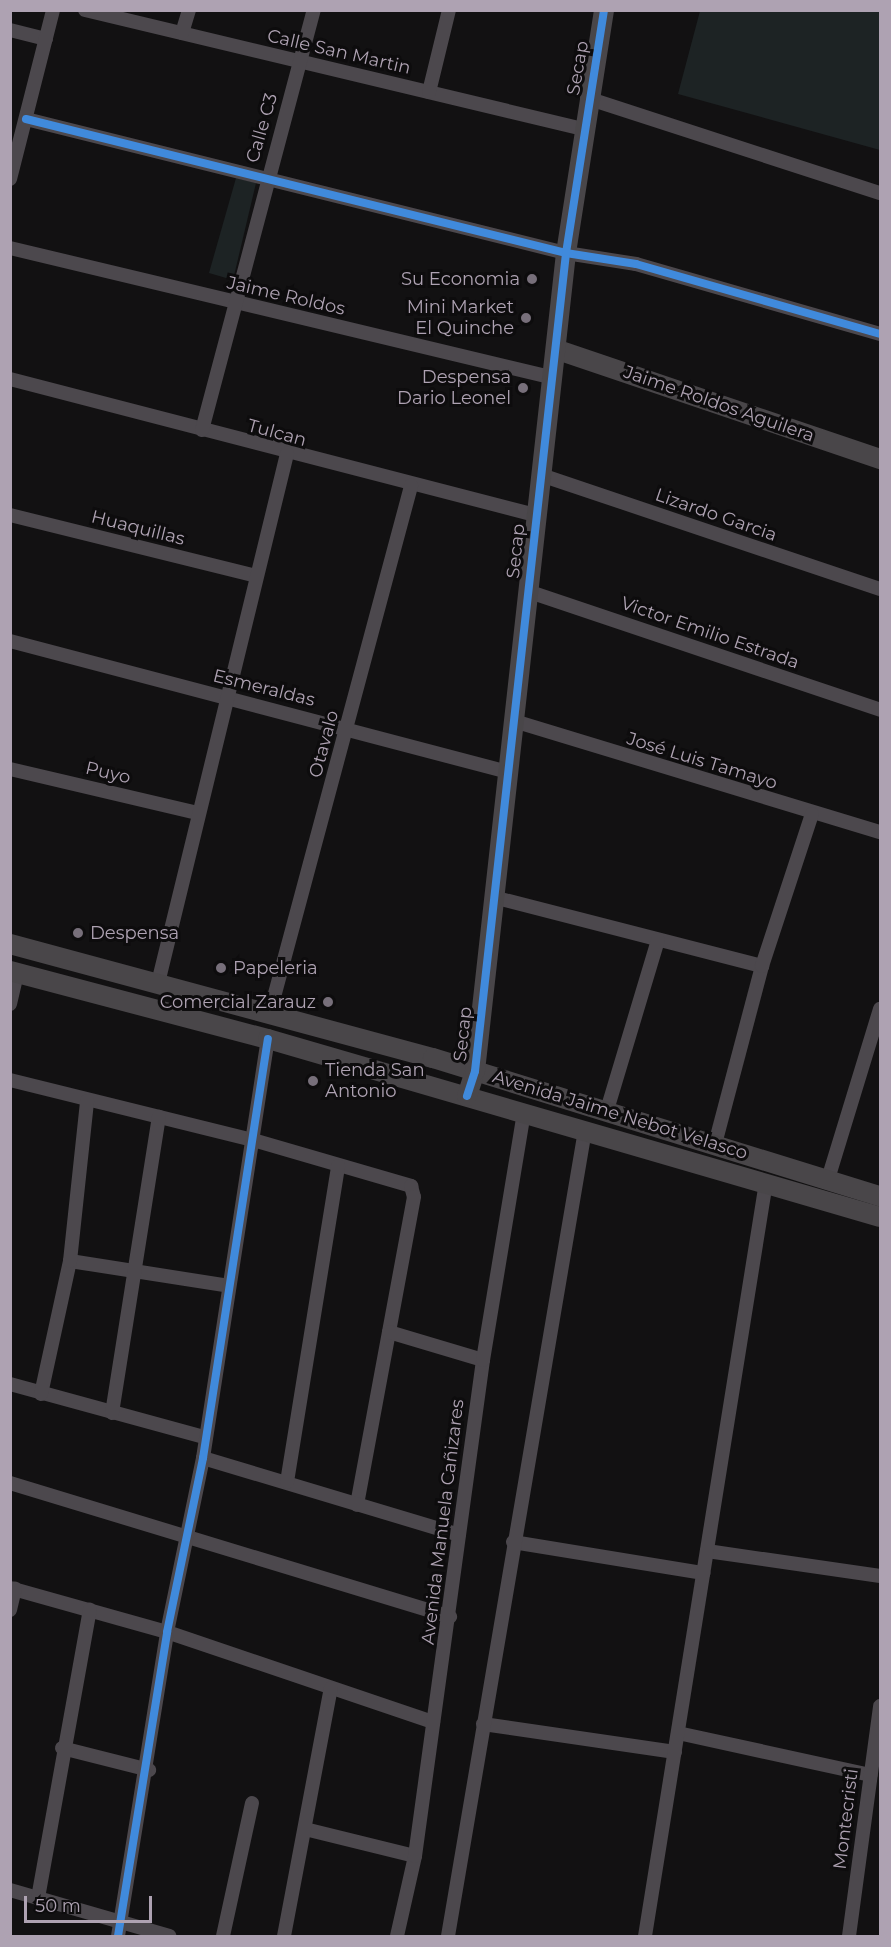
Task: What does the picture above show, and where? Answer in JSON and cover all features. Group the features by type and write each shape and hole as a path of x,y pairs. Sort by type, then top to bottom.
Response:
{"main road":[{"name":"Secap","path":"466,1096 475,1071 535,515 558,350 566,253 587,98 604,10"},
{"name":"Jaime Roldos Aguilera","path":"558,350 880,459"},
{"name":"Avenida Jaime Nebot Velasco","path":"10,944 270,1012 475,1071 880,1196"},
{"name":"Avenida Jaime Nebot Velasco","path":"14,972 268,1039 880,1217"},
{"path":"562,1123 567,1099"}],"street":[{"path":"10,179 53,10"},
{"name":"Calle San Martin","path":"85,10 584,129"},
{"path":"182,33 189,10"},
{"name":"Calle C3","path":"202,430 266,181 314,10"},
{"path":"429,92 449,10"},
{"path":"10,30 46,39"},
{"path":"587,98 880,193"},
{"path":"26,119 266,181 566,253 636,264 880,334"},
{"name":"Jaime Roldos","path":"10,248 554,378"},
{"name":"Tulcan","path":"10,379 286,454 535,515"},
{"path":"158,983 196,813 286,454"},
{"name":"Lizardo Garcia","path":"541,475 880,589"},
{"name":"Otavalo","path":"270,1012 411,486"},
{"name":"Huaquillas","path":"10,515 256,576"},
{"name":"Victor Emilio Estrada","path":"527,591 880,710"},
{"name":"Esmeraldas","path":"10,641 348,727 508,772"},
{"name":"José Luis Tamayo","path":"514,721 812,814 880,832"},
{"name":"Puyo","path":"10,769 196,813"},
{"path":"715,1144 762,966 812,814"},
{"path":"493,897 762,966"},
{"path":"607,1110 658,940"},
{"path":"10,1004 14,972"},
{"path":"828,1179 880,1009"},
{"path":"119,1930 149,1770 167,1632 203,1458 204,1437 268,1039"},
{"path":"10,1080 87,1101 253,1140 411,1186 414,1197 357,1505"},
{"path":"41,1394 70,1261 87,1101"},
{"name":"Avenida Manuela Cañizares","path":"397,1936 415,1856 450,1617 483,1360 524,1112"},
{"path":"112,1413 137,1268 159,1118"},
{"path":"448,1936 513,1542 585,1130"},
{"path":"287,1482 338,1166"},
{"path":"645,1936 766,1182"},
{"path":"70,1261 137,1268 229,1286"},
{"path":"389,1332 483,1360"},
{"path":"10,1384 204,1437"},
{"path":"203,1458 459,1535"},
{"path":"10,1483 186,1534 450,1617"},
{"path":"513,1542 703,1573"},
{"path":"707,1551 880,1576"},
{"path":"10,1610 13,1588 167,1632 433,1722"},
{"path":"38,1898 62,1748 90,1610"},
{"path":"284,1936 331,1688"},
{"name":"Montecristi","path":"849,1936 880,1707"},
{"path":"483,1724 675,1752"},
{"path":"678,1733 870,1775"},
{"path":"62,1748 149,1770"},
{"path":"223,1936 252,1803"},
{"path":"304,1829 415,1856"},
{"path":"10,1890 38,1898 119,1930 169,1936"}],"shaded area":[{"path":"700,11 880,11 880,150 678,94"},
{"path":"236,178 256,183 233,280 209,273"}],"cycle path":[{"path":"467,1096 475,1071 566,253 604,10"},
{"path":"26,119 566,253 636,264 880,334"},
{"path":"118,1936 167,1632 203,1458 268,1039"}],"place":[{"name":"Su Economia","path":"532,279"},
{"name":"Mini Market El Quinche","path":"526,318"},
{"name":"Despensa Dario Leonel","path":"523,388"},
{"name":"Despensa","path":"78,933"},
{"name":"Papeleria","path":"221,968"},
{"name":"Comercial Zarauz","path":"328,1002"},
{"name":"Tienda San Antonio","path":"313,1081"}]}
